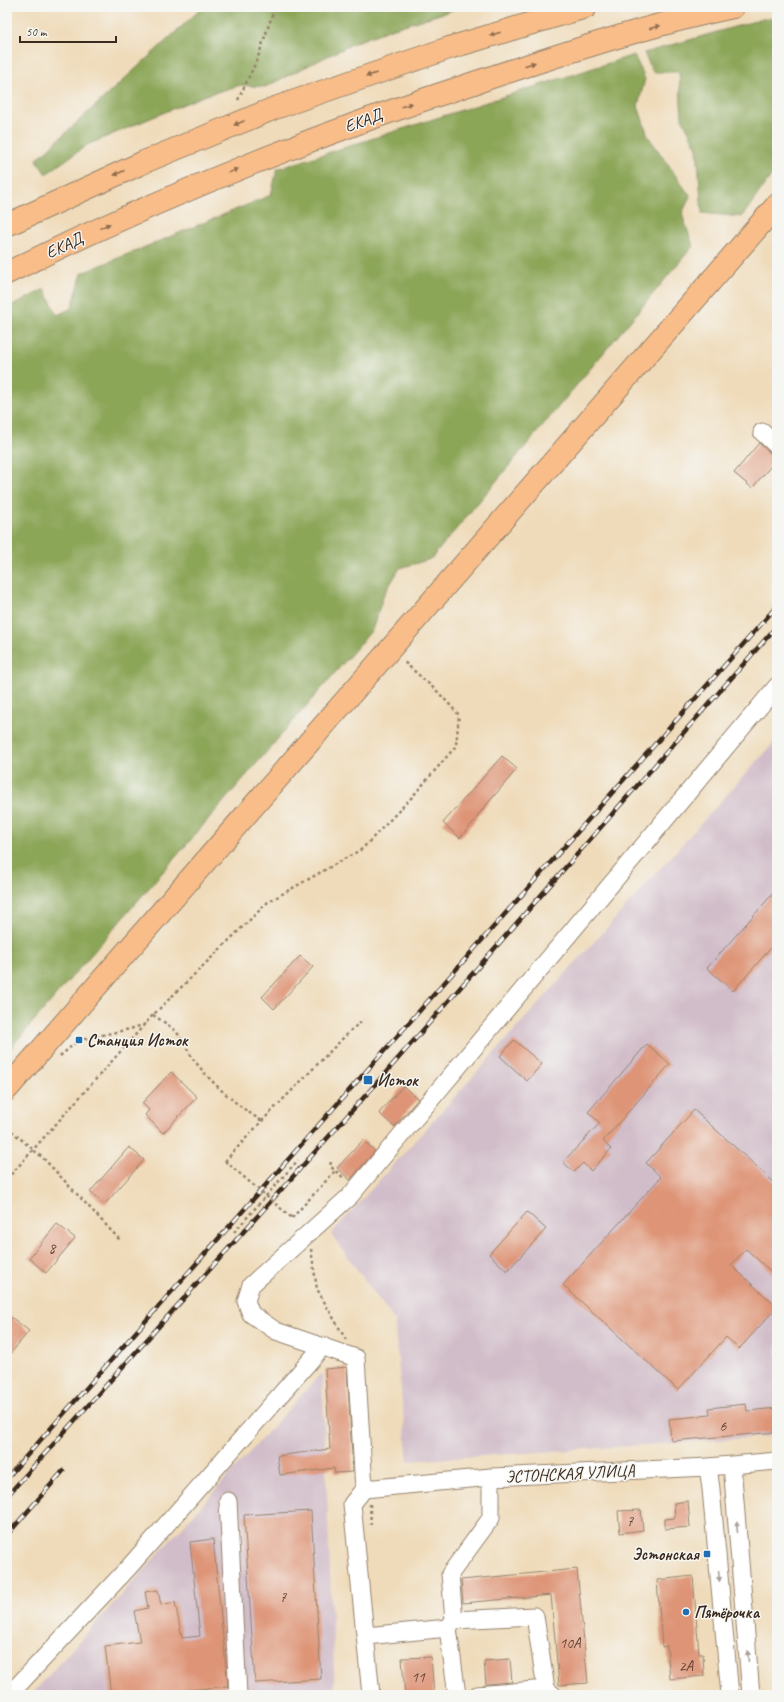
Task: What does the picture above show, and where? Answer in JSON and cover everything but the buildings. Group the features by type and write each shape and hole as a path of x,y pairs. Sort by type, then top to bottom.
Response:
{"main road":[{"path":"7,225 144,162 275,108 449,48 586,7"},
{"name":"ЕКАД","path":"7,273 70,242 197,186 281,151 391,110 562,54 686,17 733,7"},
{"path":"7,1089 108,974 218,844 390,650 777,205"}],"street":[{"path":"762,432 777,446"},
{"path":"371,1695 352,1504 367,1488 356,1358 276,1330 251,1314 246,1301 251,1284 356,1189 777,686"},
{"path":"10,1695 129,1567 323,1346"},
{"name":"ЭСТОНСКАЯ УЛИЦА","path":"367,1488 491,1477 708,1467 777,1461"},
{"path":"732,1465 751,1695"},
{"path":"708,1467 730,1695"},
{"path":"457,1695 451,1624 450,1574 491,1518 491,1477"},
{"path":"228,1501 238,1695"},
{"path":"366,1636 451,1624 535,1616 549,1692 477,1695"}],"path":[{"path":"238,100 257,60 276,7"},
{"path":"7,1179 153,1015 268,902 362,849 413,796 456,746 459,715 438,692 390,650"},
{"path":"153,1015 164,1022 177,1034 193,1060 216,1086 245,1111 261,1122"},
{"path":"335,1171 292,1218 225,1161 352,1029 364,1020"},
{"path":"59,1056 79,1040 146,1024"},
{"path":"7,1127 33,1149 120,1240"},
{"path":"234,1232 298,1160"},
{"path":"331,1162 330,1166 356,1189"},
{"path":"309,1232 317,1289 356,1358"},
{"path":"367,1488 371,1530"}],"shaded area":[{"path":"777,739 777,1436 408,1461 394,1320 331,1234"},
{"path":"322,1372 335,1695 31,1695"}],"green space":[{"path":"203,7 458,7 356,42 265,87 241,85 203,96 87,145 46,174 36,160"},
{"path":"777,17 777,167 742,217 702,213 697,148 682,118 679,72 653,72 644,53 762,19"},
{"path":"634,55 645,79 638,106 648,136 690,196 682,214 693,246 431,559 400,568 384,594 372,630 7,1052 7,308 45,289 57,315 72,308 82,273 271,195 277,169"}],"railway":[{"path":"7,1478 777,606"},
{"path":"7,1496 374,1086 777,626"},
{"path":"7,1535 63,1471"}],"place":[{"name":"Станция Исток","path":"79,1040"},
{"name":"Исток","path":"368,1080"},
{"name":"Эстонская","path":"707,1554"},
{"name":"Пятёрочка","path":"686,1612"}]}
